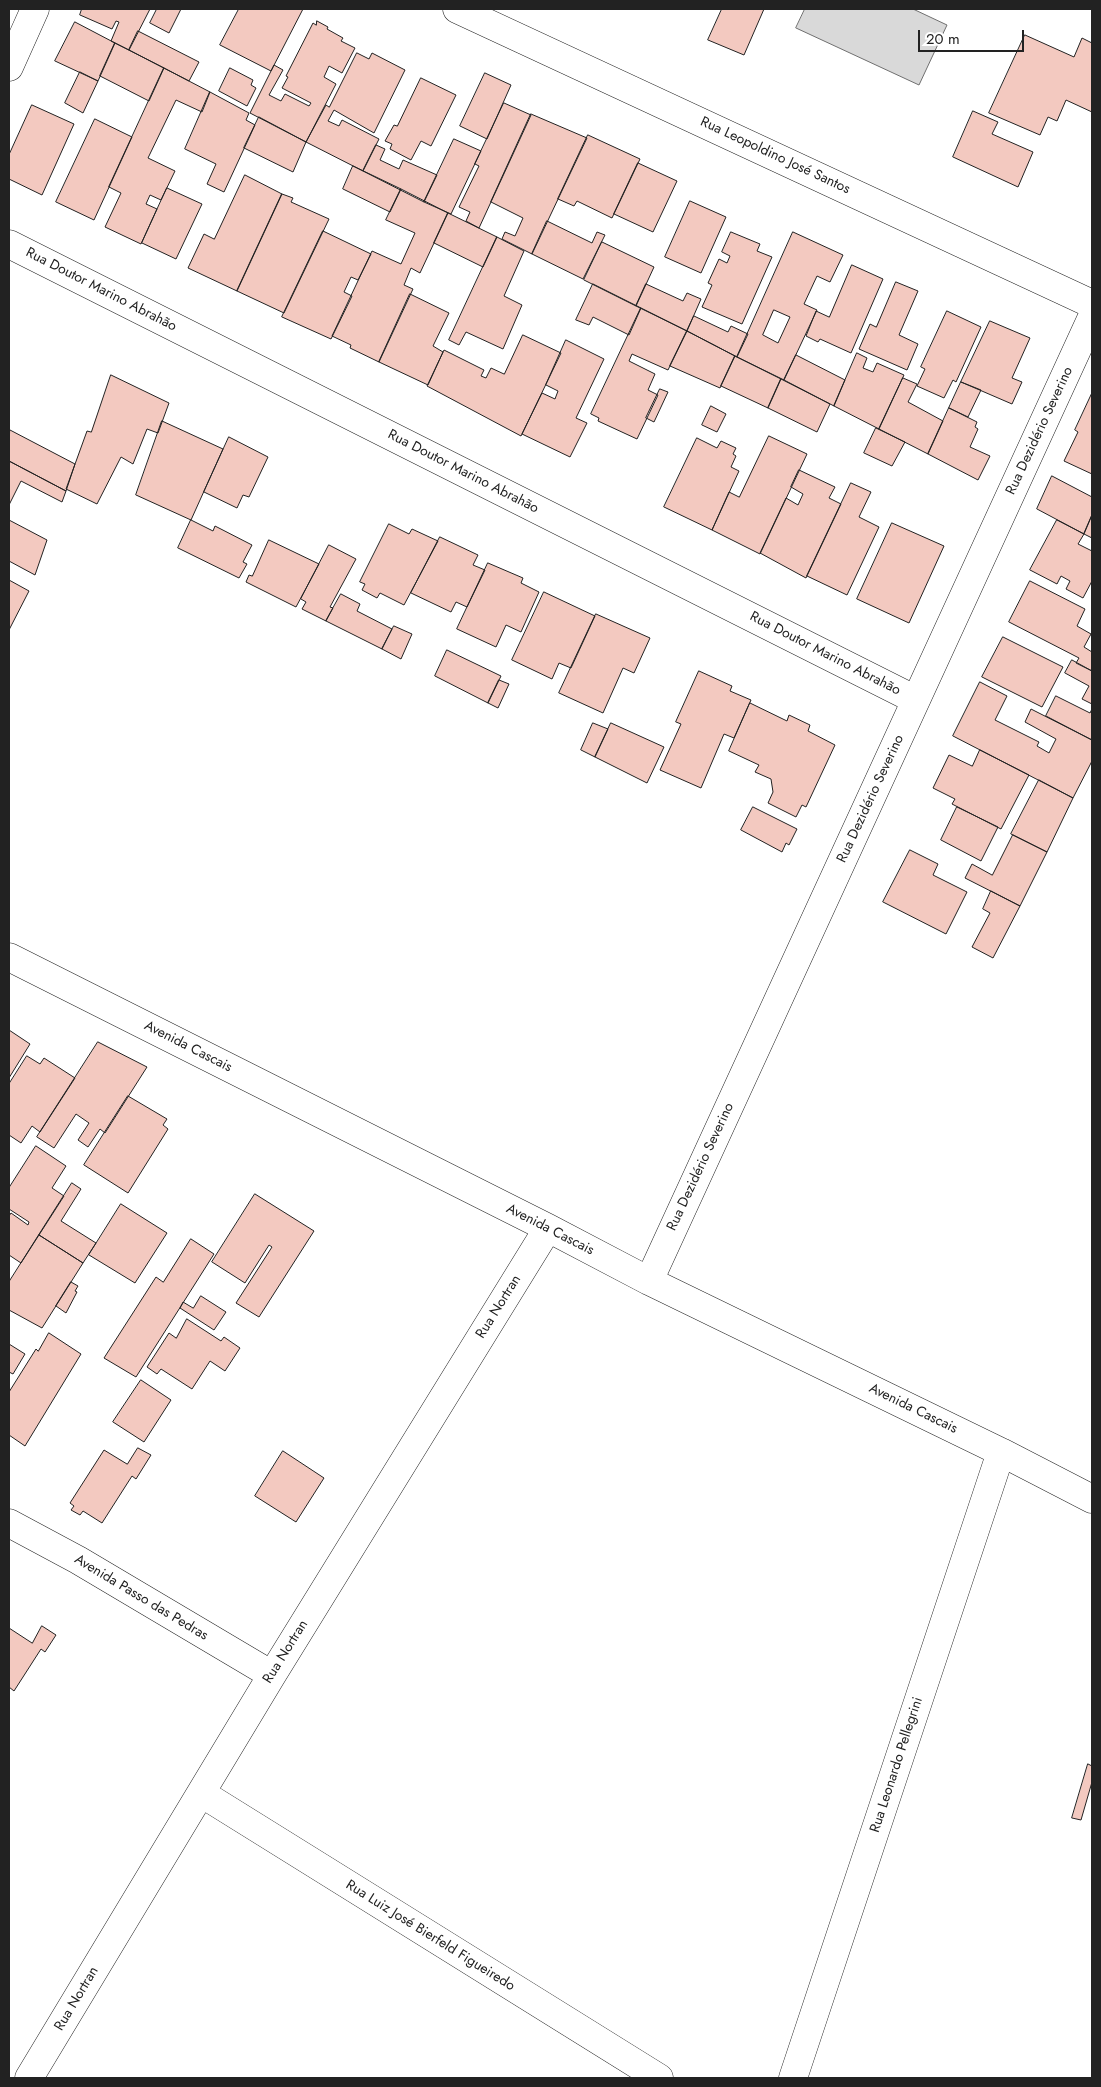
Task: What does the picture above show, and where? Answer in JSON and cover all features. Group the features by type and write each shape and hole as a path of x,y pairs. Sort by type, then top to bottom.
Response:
{"street":[{"path":"9,67 35,9"},
{"name":"Rua Leopoldino José Santos","path":"457,9 1092,304"},
{"name":"Rua Doutor Marino Abrahão","path":"9,244 916,700"},
{"name":"Rua Dezidério Severino","path":"649,1282 1092,317"},
{"name":"Avenida Cascais","path":"9,957 548,1228 649,1282 1001,1452 1092,1499"},
{"name":"Rua Nortran","path":"29,2078 272,1675 548,1228"},
{"name":"Rua Leonardo Pellegrini","path":"793,2078 1001,1452"},
{"name":"Avenida Passo das Pedras","path":"9,1523 78,1560 272,1675"},
{"name":"Rua Luiz José Bierfeld Figueiredo","path":"201,1793 659,2078"}],"shaded area":[{"path":"805,9 913,9 947,25 919,85 796,28"}],"building":[{"path":"82,9 150,9 129,50 111,41 119,22 116,21 112,29 80,15"},
{"path":"157,9 181,9 169,33 150,23"},
{"path":"239,9 303,9 271,71 220,45"},
{"path":"722,9 764,9 744,55 708,40"},
{"path":"317,21 343,38 341,41 355,48 342,73 329,66 324,77 336,84 306,142 250,113 274,65 283,70 269,95 281,101 285,94 309,106 311,103 282,88 288,77 286,76 313,23 316,25"},
{"path":"75,22 115,43 98,81 55,61"},
{"path":"138,31 199,62 189,81 129,50"},
{"path":"1025,35 1074,57 1082,38 1092,43 1092,112 1066,100 1057,121 1048,117 1040,135 989,113"},
{"path":"115,43 164,68 149,101 100,76"},
{"path":"357,53 369,59 372,53 405,70 374,133 334,110 328,121 339,126 342,120 379,139 363,171 306,142 326,105 329,107"},
{"path":"164,68 210,92 202,112 176,100 148,158 175,171 161,200 150,195 146,204 157,209 141,244 105,227 121,193 109,187"},
{"path":"230,68 253,80 251,85 256,88 247,106 219,91"},
{"path":"80,72 98,81 83,113 65,103"},
{"path":"485,73 511,85 487,139 460,126"},
{"path":"421,78 456,95 431,146 421,141 411,160 390,149 392,144 385,141 394,125 397,126"},
{"path":"210,92 249,113 246,120 255,125 224,192 207,184 216,164 185,149"},
{"path":"504,103 531,115 479,228 466,221 470,212 459,207 479,166 475,164"},
{"path":"32,105 74,124 42,195 9,179 9,155"},
{"path":"973,111 998,122 992,134 1033,152 1018,187 953,157"},
{"path":"531,114 587,138 532,254 502,239 505,232 515,236 523,218 491,202"},
{"path":"259,117 306,142 293,172 244,148"},
{"path":"95,119 132,137 94,220 56,202"},
{"path":"588,135 640,159 612,218 577,201 574,206 558,199"},
{"path":"454,139 481,151 451,214 424,202"},
{"path":"376,145 385,149 380,160 399,169 403,160 437,175 424,202 363,171"},
{"path":"638,163 677,181 653,232 614,214"},
{"path":"353,166 401,189 390,212 343,189"},
{"path":"245,175 282,194 237,291 188,268 204,234 214,239"},
{"path":"167,188 202,204 176,259 142,243"},
{"path":"401,189 448,213 420,273 411,268 404,285 413,289 379,362 350,348 351,345 332,336 372,251 401,264 415,233 386,220"},
{"path":"282,194 293,198 291,202 329,219 284,313 237,291"},
{"path":"690,201 726,217 701,273 665,257"},
{"path":"448,213 497,237 483,267 434,243"},
{"path":"547,221 592,243 597,232 605,235 583,279 532,254"},
{"path":"323,231 371,254 358,280 351,277 344,292 352,296 331,339 282,317"},
{"path":"731,232 760,244 757,251 772,257 742,324 702,307 712,285 708,283 719,259 727,263 730,256 722,252"},
{"path":"793,232 843,255 830,282 817,276 804,304 817,310 784,380 737,357","holes":["774,310 790,317 778,343 763,335"]},
{"path":"497,237 524,251 504,296 522,305 503,349 466,332 459,345 449,340"},
{"path":"602,242 654,267 636,306 584,280"},
{"path":"852,265 883,279 851,353 820,339 818,342 806,336 816,311 829,317"},
{"path":"896,282 918,291 899,335 918,344 907,370 859,349 870,324 876,327"},
{"path":"593,284 641,308 629,335 593,317 589,325 576,320"},
{"path":"646,284 683,301 687,293 701,299 687,331 636,306"},
{"path":"410,294 449,313 433,346 443,352 428,385 379,362"},
{"path":"641,308 687,331 668,370 632,354 629,361 655,374 648,390 658,395 637,439 598,421 599,418 591,414"},
{"path":"947,311 981,327 956,382 953,380 944,398 917,386 925,369 921,367"},
{"path":"694,316 728,332 731,326 748,334 737,357 687,331"},
{"path":"990,321 1030,338 1012,378 1022,382 1012,404 961,382"},
{"path":"687,331 735,356 720,388 670,366"},
{"path":"523,335 561,353 521,436 427,386 444,350 484,370 481,376 486,378 491,368 504,374"},
{"path":"566,340 604,359 576,418 587,423 570,457 522,434 542,393 555,399 558,391 546,385"},
{"path":"857,353 867,358 863,368 873,372 877,363 904,375 879,429 834,406"},
{"path":"796,355 845,380 834,406 784,380"},
{"path":"735,356 781,379 768,408 721,386"},
{"path":"111,375 169,403 158,433 147,429 133,464 121,457 97,504 66,489 87,431 91,432"},
{"path":"903,378 917,384 908,402 943,421 928,454 879,429"},
{"path":"781,379 830,404 817,432 768,408"},
{"path":"961,382 981,390 968,417 949,408"},
{"path":"660,389 668,392 654,422 646,418"},
{"path":"1092,393 1092,474 1064,461 1078,432 1075,430"},
{"path":"711,406 726,414 717,432 702,425"},
{"path":"949,408 977,422 975,427 978,429 970,447 990,456 978,480 928,454"},
{"path":"162,421 223,449 191,520 136,495"},
{"path":"876,428 905,442 892,466 864,453"},
{"path":"10,430 75,464 66,491 9,461"},
{"path":"769,436 807,454 760,554 712,530 729,492 739,497"},
{"path":"229,437 268,457 249,497 243,495 237,508 204,492"},
{"path":"697,438 717,448 721,441 736,448 733,454 736,456 731,467 739,471 712,530 664,507"},
{"path":"9,461 66,491 62,502 21,481 9,505"},
{"path":"799,470 835,487 829,498 841,504 806,578 760,553 786,498 798,505 803,494 791,487"},
{"path":"1052,476 1092,497 1092,515 1084,534 1037,509"},
{"path":"851,483 871,492 859,517 879,527 847,595 807,576"},
{"path":"1092,515 1092,538 1084,534"},
{"path":"9,520 47,540 35,575 9,561"},
{"path":"191,520 213,531 215,526 252,545 243,562 247,564 239,578 178,548"},
{"path":"1057,520 1084,534 1078,544 1092,551 1092,581 1083,598 1066,589 1070,581 1061,576 1057,584 1030,570"},
{"path":"892,523 944,546 909,623 857,599"},
{"path":"389,524 409,534 412,529 438,541 404,605 380,593 377,598 362,590 365,584 360,582"},
{"path":"440,537 478,555 473,565 485,570 467,607 456,602 451,612 411,593"},
{"path":"269,540 319,564 296,607 246,582 249,575 252,576"},
{"path":"329,545 356,559 330,607 333,608 326,621 302,609 306,602 301,599"},
{"path":"488,563 523,578 521,583 539,592 521,632 506,625 496,647 457,629"},
{"path":"9,580 29,591 9,630"},
{"path":"1030,581 1085,609 1077,626 1091,634 1084,647 1092,652 1092,671 1076,663 1079,658 1009,622"},
{"path":"544,592 595,616 571,668 559,663 552,679 512,660"},
{"path":"341,594 360,604 357,611 392,629 382,649 326,621"},
{"path":"596,614 650,638 634,673 623,668 603,713 559,693"},
{"path":"394,626 412,634 401,659 382,649"},
{"path":"1003,637 1063,667 1042,707 982,677"},
{"path":"447,650 501,676 488,703 435,676"},
{"path":"1072,660 1092,671 1092,704 1082,699 1089,686 1065,673"},
{"path":"699,671 732,686 730,691 751,700 734,738 724,734 701,788 660,770 681,724 676,722"},
{"path":"499,680 509,684 498,708 488,703"},
{"path":"980,682 1007,696 995,720 1039,742 1037,746 1049,753 1056,739 1025,722 1031,709 1092,740 1092,761 1073,798 953,736"},
{"path":"1056,696 1090,713 1092,709 1092,740 1046,716"},
{"path":"750,703 787,721 789,715 810,725 808,731 835,745 806,807 802,805 796,817 768,803 773,792 771,779 755,772 759,765 729,751"},
{"path":"593,723 608,729 595,757 581,750"},
{"path":"611,723 664,747 647,783 595,757"},
{"path":"980,750 1029,775 1001,829 952,804 955,799 933,788 949,755 972,766"},
{"path":"1039,780 1073,798 1047,852 1011,834"},
{"path":"753,807 797,829 789,845 786,843 782,852 741,830"},
{"path":"957,807 998,827 981,861 941,840"},
{"path":"1013,835 1047,852 1020,906 965,878 972,864 992,875"},
{"path":"910,850 938,864 933,875 967,892 946,934 883,902"},
{"path":"991,891 1020,906 993,958 972,947 990,913 983,909"},
{"path":"9,1030 30,1044 9,1078"},
{"path":"98,1042 147,1067 105,1133 100,1129 88,1147 78,1140 89,1123 76,1114 54,1148 37,1137"},
{"path":"27,1056 40,1064 44,1058 75,1078 40,1132 32,1126 21,1143 9,1135 9,1084"},
{"path":"128,1096 167,1119 163,1125 168,1129 128,1193 84,1165"},
{"path":"36,1146 66,1166 52,1188 64,1196 21,1263 9,1255 9,1216 11,1213 28,1225 29,1222 9,1209 9,1188"},
{"path":"72,1183 81,1189 61,1221 96,1243 83,1263 39,1235"},
{"path":"255,1194 314,1231 259,1317 236,1303 272,1247 269,1245 245,1283 212,1262"},
{"path":"121,1204 167,1233 135,1283 89,1255"},
{"path":"39,1235 83,1263 42,1328 9,1310 9,1282"},
{"path":"191,1239 214,1254 136,1377 104,1358 156,1277 163,1282"},
{"path":"71,1282 78,1286 75,1291 77,1292 66,1313 56,1306"},
{"path":"201,1296 226,1312 214,1330 180,1308 183,1302 193,1308"},
{"path":"187,1319 221,1341 224,1337 240,1348 225,1371 210,1361 192,1389 161,1369 157,1374 147,1367 169,1333 176,1338"},
{"path":"49,1333 81,1354 25,1446 9,1435 9,1392 36,1349 38,1351"},
{"path":"9,1344 25,1354 13,1374 9,1372"},
{"path":"141,1380 171,1400 144,1442 113,1422"},
{"path":"138,1448 151,1455 136,1479 132,1476 102,1523 83,1511 80,1515 71,1510 74,1506 70,1503 104,1450 127,1464"},
{"path":"283,1451 324,1478 296,1522 255,1496"},
{"path":"42,1626 56,1635 45,1652 41,1649 14,1691 9,1687 9,1628 32,1643"},
{"path":"1088,1764 1092,1766 1092,1782 1081,1820 1072,1818"}]}
